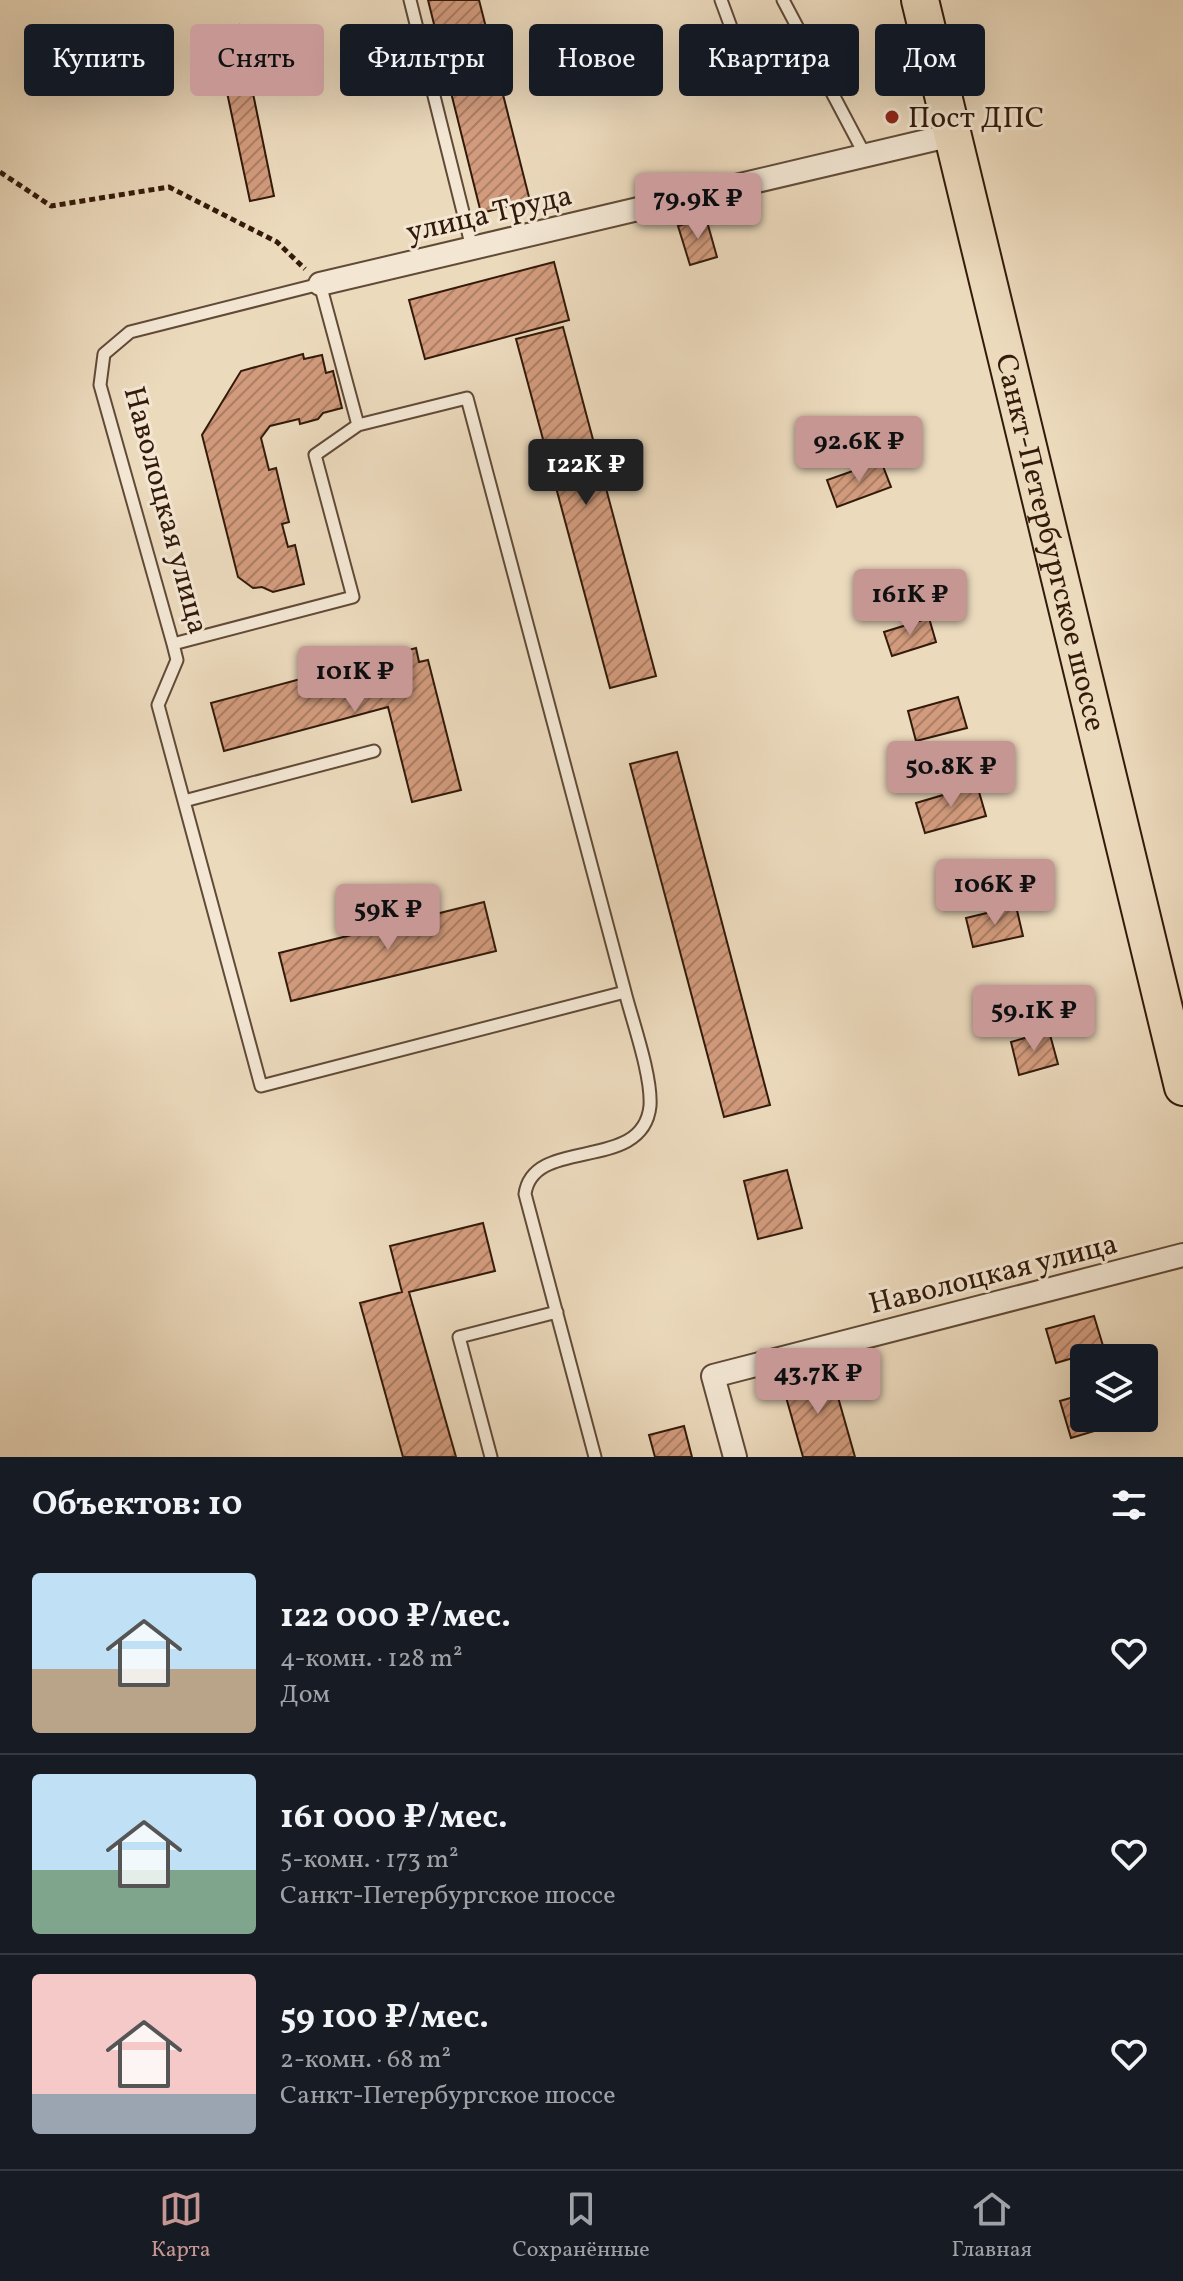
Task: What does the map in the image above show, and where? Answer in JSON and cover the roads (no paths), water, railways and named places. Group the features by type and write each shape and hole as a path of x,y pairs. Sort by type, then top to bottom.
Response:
{"main road":[{"name":"Санкт-Петербургское шоссе","path":"920,0 1183,1087"}],"street":[{"name":"улица Труда","path":"320,284 952,135"},
{"name":"Наволоцкая улица","path":"735,1457 713,1376 1183,1255"}],"lane":[{"path":"410,0 472,248"},
{"path":"721,0 730,24"},
{"path":"783,0 796,24"},
{"path":"834,96 865,155"},
{"path":"320,284 358,425"},
{"name":"Наволоцкая улица","path":"320,284 130,332 104,354 100,385 177,660 158,705 261,1086 625,992"},
{"path":"173,644 353,597 315,455 358,425 467,398 650,1090 650,1108 641,1130 625,1144 543,1166 526,1182 525,1194 595,1457"},
{"path":"184,801 374,751"},
{"path":"491,1457 459,1337 557,1312"}],"place":[{"name":"Пост ДПС","path":"892,117"}]}
